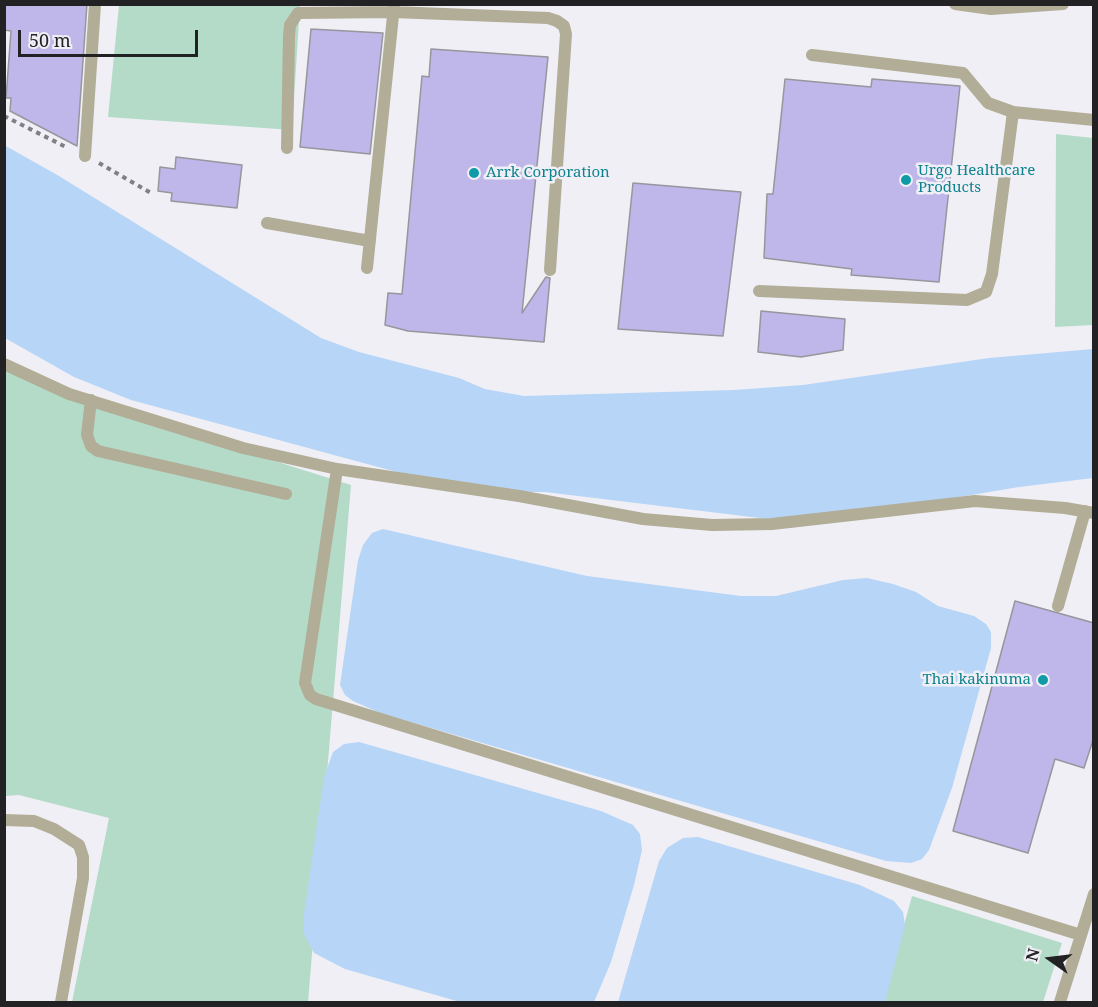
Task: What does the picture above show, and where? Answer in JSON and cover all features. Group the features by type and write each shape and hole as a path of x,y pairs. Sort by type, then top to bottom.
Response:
{"lane":[{"path":"86,156 95,4"},
{"path":"955,4 991,9 1064,4"},
{"path":"287,148 289,36 294,18 298,13 394,8 548,18 564,26 566,34 550,270"},
{"path":"367,268 394,8"},
{"path":"812,55 963,73 988,103 1013,112 1094,120"},
{"path":"759,291 967,300 986,292 992,274 1013,112"},
{"path":"267,224 370,241"},
{"path":"4,364 44,384 243,448 337,470 519,496 643,519 712,525 814,521 925,505 975,501 1089,512 1058,606"},
{"path":"91,400 87,435 91,446 98,451 286,494"},
{"path":"337,470 305,683 310,695 316,699 1081,935"},
{"path":"4,820 34,821 54,829 79,845 83,857 82,878 61,1002"},
{"path":"1060,1002 1094,894"}],"green space":[{"path":"119,5 300,5 292,130 108,117"},
{"path":"1056,134 1093,138 1093,325 1055,327"},
{"path":"4,362 52,391 351,485 308,1002 72,1002 109,818 19,795 5,796"},
{"path":"912,896 1062,943 1043,1002 883,1002"}],"water":[{"path":"4,145 59,176 321,338 359,352 459,378 485,389 524,396 734,390 803,385 989,358 1093,349 1093,478 1019,487 888,509 768,519 545,492 506,492 404,474 131,400 74,377 5,338"},
{"path":"383,529 587,576 741,596 776,596 843,580 867,578 916,592 938,606 974,616 986,624 991,632 991,648 952,788 929,850 922,859 911,863 886,861 380,713 353,701 345,695 340,685 358,560 363,545 372,533"},
{"path":"359,742 601,811 633,825 640,834 642,850 611,962 594,1002 460,1002 345,969 314,953 304,934 304,914 324,777 333,752 344,744"},
{"path":"698,837 860,885 894,901 903,912 905,925 885,1002 618,1002 659,861 667,848 683,838"}],"building":[{"path":"4,4 87,4 77,146 10,111 11,98 6,98 11,31 4,30"},
{"path":"311,29 383,33 370,154 300,147"},
{"name":"Arrk Corporation","path":"431,49 548,57 522,313 546,277 550,278 544,342 408,331 385,325 388,293 402,294 422,76 429,77"},
{"path":"785,79 871,87 872,79 960,86 939,282 851,275 852,269 764,258 767,194 773,194"},
{"path":"176,157 242,165 237,208 171,201 172,193 158,191 160,167 175,169"},
{"path":"633,183 741,192 723,336 618,329"},
{"path":"761,311 845,319 843,350 801,357 758,352"},
{"name":"Thai kakinuma","path":"1015,601 1094,623 1094,737 1084,768 1055,759 1028,853 953,831"}],"place":[{"name":"Arrk Corporation","path":"474,173"},
{"name":"Urgo Healthcare Products","path":"906,180"},
{"name":"Thai kakinuma","path":"1043,680"}]}
